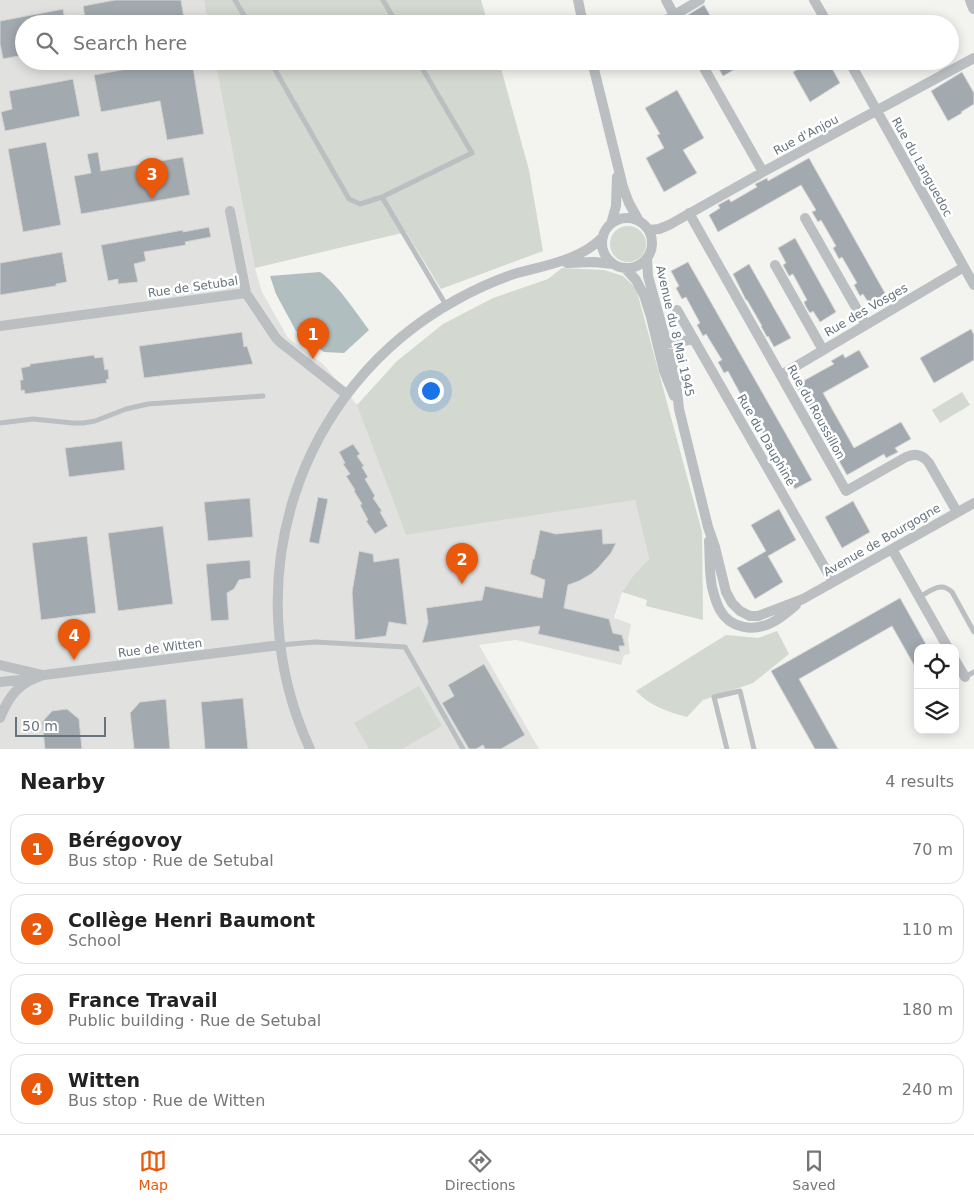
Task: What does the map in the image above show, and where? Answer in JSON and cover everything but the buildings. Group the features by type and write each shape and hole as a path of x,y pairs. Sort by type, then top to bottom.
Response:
{"street":[{"path":"578,0 581,15"},
{"path":"666,0 675,15"},
{"path":"682,15 700,0"},
{"path":"814,0 823,15"},
{"path":"971,0 974,8"},
{"name":"Rue d'Anjou","path":"959,66 974,58"},
{"path":"551,265 594,262 613,264 625,268 636,267 642,264 651,253 652,236 639,221 626,197 594,70"},
{"path":"705,70 763,172"},
{"name":"Rue du Languedoc","path":"854,70 974,285"},
{"name":"Rue d'Anjou","path":"648,230 664,227 676,221 952,70"},
{"path":"613,264 607,259 602,244 606,230 614,216 617,200 615,151"},
{"path":"230,211 246,293"},
{"name":"Rue du Roussillon","path":"690,213 846,491 906,457 916,455 923,457 929,463 957,512"},
{"path":"611,224 625,218 639,221"},
{"path":"805,218 866,325"},
{"path":"310,749 297,719 284,673 280,645 277,589 280,555 287,519 298,483 311,451 328,420 346,394 365,372 414,326 446,305 489,284 512,275 551,265 584,252 603,237"},
{"name":"Avenue du 8 Mai 1945","path":"647,259 648,276 662,345"},
{"path":"775,265 823,350"},
{"name":"Rue des Vosges","path":"781,375 964,267"},
{"name":"Avenue du 8 Mai 1945","path":"625,268 636,280 644,295 676,380 679,409 708,527 712,585 720,611 728,619 744,628 756,628 763,627 777,620 803,600"},
{"name":"Rue de Setubal","path":"0,326 246,293 276,338 346,394"},
{"name":"Rue du Dauphiné","path":"677,310 833,582"},
{"path":"662,345 694,339"},
{"name":"Avenue de Bourgogne","path":"803,600 974,502"},
{"path":"892,549 946,644"},
{"name":"Rue de Witten","path":"0,718 8,701 17,689 27,682 44,676 280,645"},
{"path":"959,664 969,674"},
{"name":"Rue de Witten","path":"0,665 44,676"},
{"name":"Rue de Witten","path":"0,682 34,679"}],"lane":[{"path":"235,0 243,15"},
{"path":"383,0 392,15"},
{"path":"275,70 349,199 360,204 382,197 472,153 423,70"},
{"path":"382,197 446,305"},
{"path":"0,423 33,419 84,423 148,404 263,396"},
{"path":"919,596 939,586 946,588 952,592 974,632"},
{"path":"280,645 314,642 405,647 463,749"},
{"path":"727,749 714,697 740,690 754,749"}],"shaded area":[{"path":"0,0 204,0 206,15 15,15 15,70 217,70 255,268 262,292 288,338 323,364 358,406 406,535 635,500 649,559 633,576 622,592 614,618 631,624 628,639 630,654 624,655 621,665 516,640 479,645 539,749 0,749"},
{"path":"204,0 481,0 485,15 206,15"},
{"path":"217,70 501,70 529,170 543,251 441,289 406,232 255,268"},
{"path":"628,226 635,227 641,231 645,237 645,251 641,257 635,261 628,262 621,261 615,257 611,251 610,244 611,237 615,231 621,227"},
{"path":"562,268 604,270 623,276 636,288 702,532 703,620 646,606 647,600 622,592 633,576 649,559 635,500 406,535 357,405 397,361 443,324 493,298 548,279"},
{"path":"320,272 339,291 369,330 344,353 324,352 296,331 276,294 270,276"},
{"path":"962,392 970,405 940,423 932,410"},
{"path":"777,631 789,654 753,683 703,700 687,717 660,708 647,701 636,691 726,635 758,638"},
{"path":"419,686 442,726 402,749 369,749 354,723"}],"place":[{"name":"France Travail","path":"152,199"},
{"name":"Bérégovoy","path":"313,359"},
{"name":"Collège Henri Baumont","path":"462,584"},
{"name":"Witten","path":"74,660"}]}
